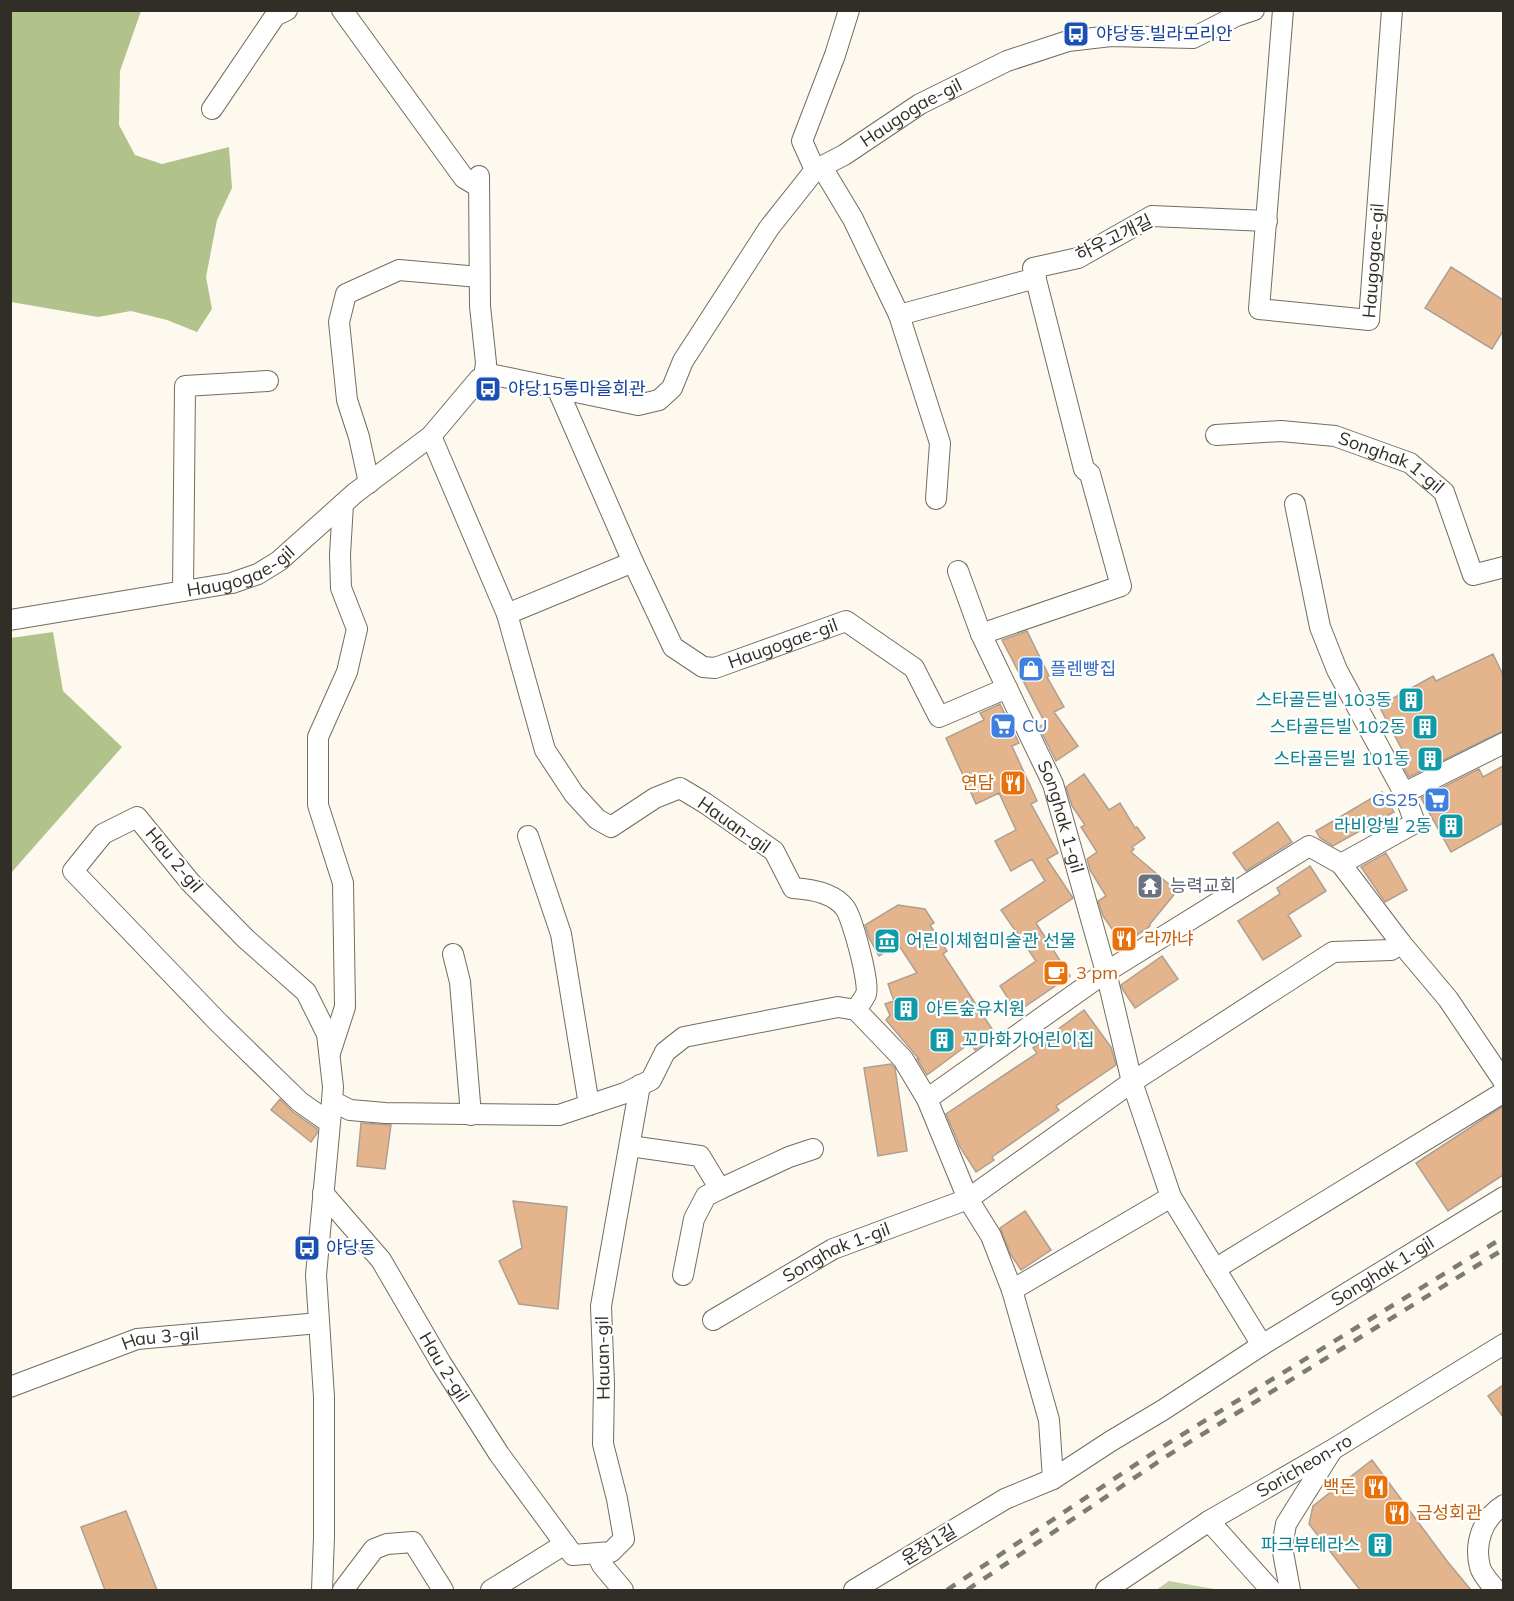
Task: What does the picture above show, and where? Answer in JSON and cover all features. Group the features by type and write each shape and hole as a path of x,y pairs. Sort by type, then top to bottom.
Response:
{"street":[{"path":"212,110 275,16 287,10"},
{"path":"342,10 464,178 479,179 479,277 486,363 484,377"},
{"path":"849,10 835,55 802,141 853,219 899,315 940,443 936,499"},
{"name":"Haugogae-gil","path":"10,620 232,583 258,574 279,561 343,504 431,436 479,379 490,374 639,405 659,400 672,388 683,361 769,228 819,168 844,155 920,104 1007,61 1068,41 1111,36 1193,38 1236,16 1254,10"},
{"name":"Haugogae-gil","path":"1283,10 1259,309 1369,320 1392,10"},
{"name":"하우고개길","path":"899,315 1036,278 1033,268 1078,258 1152,216 1267,221"},
{"path":"369,483 359,437 347,400 339,322 346,294 399,270 479,277"},
{"path":"981,634 1121,586 1090,474 1084,469 1036,278"},
{"path":"183,591 184,386 268,381"},
{"name":"Haugogae-gil","path":"558,388 633,562 673,647 703,667 715,668 846,621 914,668 939,717 1007,688"},
{"name":"Songhak 1-gil","path":"1216,435 1281,431 1335,436 1410,463 1444,492 1473,575 1503,567"},
{"path":"431,436 507,614 633,562"},
{"path":"329,1055 345,1007 343,883 318,805 318,737 347,672 357,629 341,588 343,504"},
{"path":"1295,504 1320,627 1337,670 1404,793 1414,823 1341,864"},
{"name":"Songhak 1-gil","path":"958,571 981,634 1053,784 1106,972 1132,1082 1171,1197 1262,1345"},
{"name":"Hauan-gil","path":"507,614 545,750 574,794 597,819 611,827 655,798 680,788 774,851 793,888 807,889 835,898 846,908 865,970 867,993 856,1010"},
{"path":"1404,793 1503,743"},
{"name":"Hau 2-gil","path":"322,1590 324,1397 316,1275 323,1193 330,1123 333,1087 327,1034 306,992 246,939 190,882 137,817 103,834 73,871 218,1022 300,1102 330,1123"},
{"path":"528,836 561,934 590,1105"},
{"path":"927,1099 1106,972 1309,846 1341,864 1401,943 1448,999 1503,1082"},
{"name":"Songhak 1-gil","path":"713,1320 833,1249 968,1199 1132,1082 1333,952 1390,950 1401,943"},
{"path":"453,954 460,982 471,1115"},
{"path":"332,1101 350,1110 385,1113 559,1115 625,1094 651,1080 665,1052 684,1037 838,1007 856,1010 903,1059 927,1099 968,1199 991,1236 1012,1290 1049,1420 1053,1479"},
{"name":"Hauan-gil","path":"597,1554 611,1552 624,1539 603,1444 604,1384 601,1306 640,1085"},
{"path":"1215,1269 1503,1092"},
{"path":"630,1146 700,1156 720,1189"},
{"path":"683,1275 694,1219 706,1196 789,1157 813,1149"},
{"name":"Hau 2-gil","path":"323,1193 381,1260 441,1363 499,1454 565,1544"},
{"path":"1012,1290 1171,1197"},
{"name":"Songhak 1-gil","path":"1005,1499 1053,1479 1262,1345 1503,1197"},
{"name":"Hau 3-gil","path":"10,1387 137,1339 319,1323"},
{"name":"Soricheon-ro","path":"1106,1590 1209,1521 1332,1450 1503,1344"},
{"path":"1290,1590 1282,1547 1286,1524 1332,1450"},
{"name":"운정1길","path":"854,1590 1005,1499"},
{"path":"1496,1590 1480,1569 1477,1541 1488,1521 1503,1505"},
{"path":"1209,1521 1271,1590"},
{"path":"343,1590 374,1549 387,1544 413,1542 443,1590"},
{"path":"491,1590 565,1544 573,1555 597,1554 602,1565 623,1590"}],"green space":[{"path":"10,11 141,11 120,71 119,125 135,155 162,164 229,147 232,188 217,220 206,277 212,309 197,332 167,320 131,311 98,317 11,302"},
{"path":"53,632 63,691 122,747 11,873 11,638"},
{"path":"1169,1581 1214,1589 1215,1590 1156,1590"}],"building":[{"path":"1451,267 1503,300 1503,331 1492,349 1425,308"},
{"path":"1027,631 1049,676 1047,677 1064,707 1054,712 1078,746 1056,761 1039,727 1045,723 1002,640"},
{"path":"1493,654 1503,675 1503,731 1409,777 1401,762 1407,759 1379,706 1433,676 1436,681"},
{"path":"1000,704 1019,743 1012,746 1037,801 1031,804 1058,853 1047,859 1073,898 1036,923 1070,976 1017,1012 1000,986 1036,961 1001,910 1045,881 1032,859 1011,871 995,841 1016,830 999,793 976,804 946,738 984,720 980,713"},
{"path":"1503,766 1503,823 1451,852 1421,798 1479,769 1483,777"},
{"path":"1084,774 1109,810 1120,803 1135,828 1137,827 1145,838 1132,847 1134,849 1131,852 1177,891 1150,926 1123,945 1103,916 1098,901 1106,896 1090,870 1087,859 1097,852 1081,827 1085,825 1072,806 1066,787"},
{"path":"1382,792 1394,812 1333,846 1320,838 1316,831"},
{"path":"1278,822 1292,842 1246,871 1233,853"},
{"path":"1386,853 1407,890 1385,902 1361,867"},
{"path":"1310,866 1326,891 1288,915 1301,936 1263,960 1238,921 1280,894 1277,888"},
{"path":"898,905 925,909 934,923 930,925 947,951 943,954 996,1035 975,1050 970,1043 927,1075 917,1059 919,1059 886,1020 890,1015 885,1004 894,1001 888,984 917,973 898,944 879,956 865,925"},
{"path":"1162,956 1178,979 1135,1008 1121,985"},
{"path":"1084,1010 1111,1047 1116,1065 1056,1106 1059,1110 992,1157 994,1160 976,1172 960,1147 946,1114 1037,1053 1033,1048"},
{"path":"891,1064 895,1068 907,1151 878,1156 864,1068"},
{"path":"280,1099 293,1112 317,1129 311,1142 271,1110"},
{"path":"1503,1106 1503,1175 1448,1211 1416,1163"},
{"path":"361,1123 391,1125 385,1169 357,1166"},
{"path":"513,1201 567,1207 558,1309 519,1304 499,1261 522,1248"},
{"path":"1025,1211 1051,1250 1021,1270 1011,1255 1000,1228"},
{"path":"1503,1385 1503,1417 1488,1396"},
{"name":"파크뷰테라스","path":"1372,1460 1471,1590 1360,1590 1309,1524 1313,1506"},
{"path":"126,1511 157,1590 105,1590 81,1527"}],"railway":[{"path":"947,1590 1162,1447 1504,1237"},
{"path":"967,1590 1167,1456 1504,1249"}],"place":[{"name":"야당동.빌라모리안","path":"1076,34"},
{"name":"야당15통마을회관","path":"488,389"},
{"name":"플렌빵집","path":"1031,669"},
{"name":"스타골든빌 103동","path":"1411,700"},
{"name":"CU","path":"1003,726"},
{"name":"스타골든빌 102동","path":"1425,727"},
{"name":"스타골든빌 101동","path":"1430,759"},
{"name":"연담","path":"1013,783"},
{"name":"GS25","path":"1437,800"},
{"name":"라비앙빌 2동","path":"1451,826"},
{"name":"능력교회","path":"1150,886"},
{"name":"라까냐","path":"1124,939"},
{"name":"어린이체험미술관 선물","path":"887,941"},
{"name":"3 pm","path":"1056,973"},
{"name":"아트숲유치원","path":"906,1009"},
{"name":"꼬마화가어린이집","path":"942,1040"},
{"name":"야당동","path":"307,1248"},
{"name":"백돈","path":"1376,1487"},
{"name":"금성회관","path":"1397,1513"},
{"name":"파크뷰테라스","path":"1380,1545"}]}
